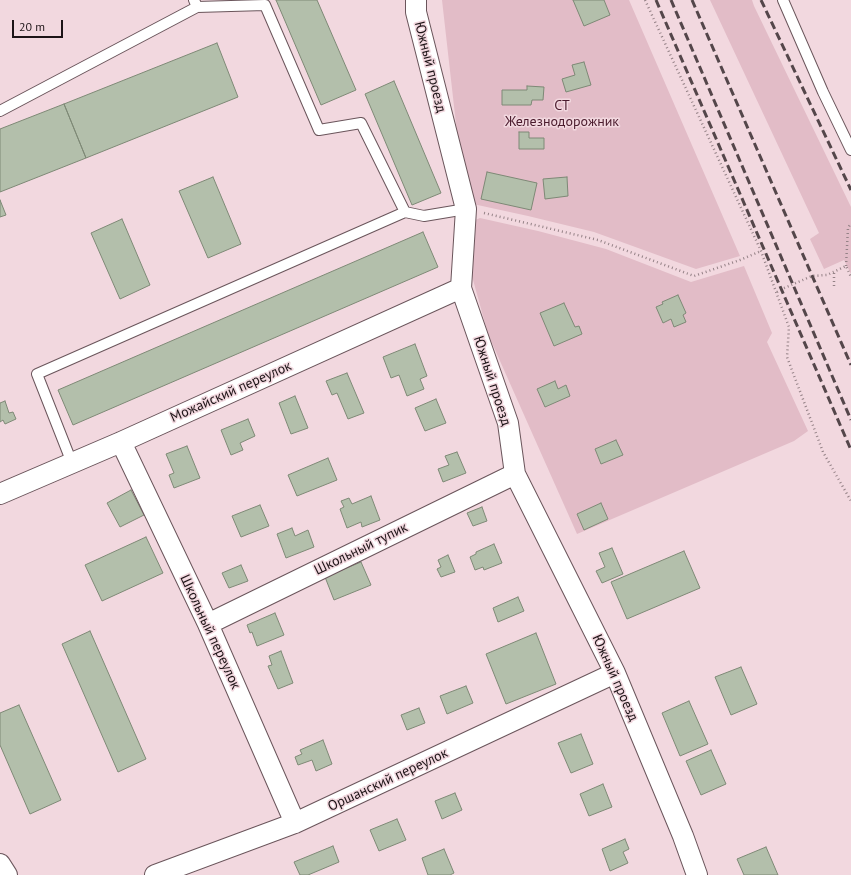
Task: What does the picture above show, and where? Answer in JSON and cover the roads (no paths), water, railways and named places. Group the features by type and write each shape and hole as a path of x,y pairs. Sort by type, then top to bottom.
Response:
{"street":[{"name":"Южный проезд","path":"416,0 416,12 466,209 461,288 508,423 515,474 615,673 683,836 697,875"},
{"name":"Можайский переулок","path":"0,494 121,442 461,288"},
{"name":"Школьный переулок","path":"121,442 208,624 295,823"},
{"name":"Школьный тупик","path":"208,624 515,474"},
{"name":"Оршанский переулок","path":"156,875 295,823 615,673"},
{"path":"0,864 7,875"}],"lane":[{"path":"784,0 823,92 851,150"},
{"path":"0,111 196,3 265,5 319,130 361,123 405,212"},
{"path":"72,463 37,374 405,212 424,216 466,209"}],"railway":[{"path":"656,0 851,450"},
{"path":"671,0 851,420"},
{"path":"692,0 851,365"},
{"path":"761,0 851,190"}],"park label":[{"name":"СТ Железнодорожник","path":"562,114"}]}
